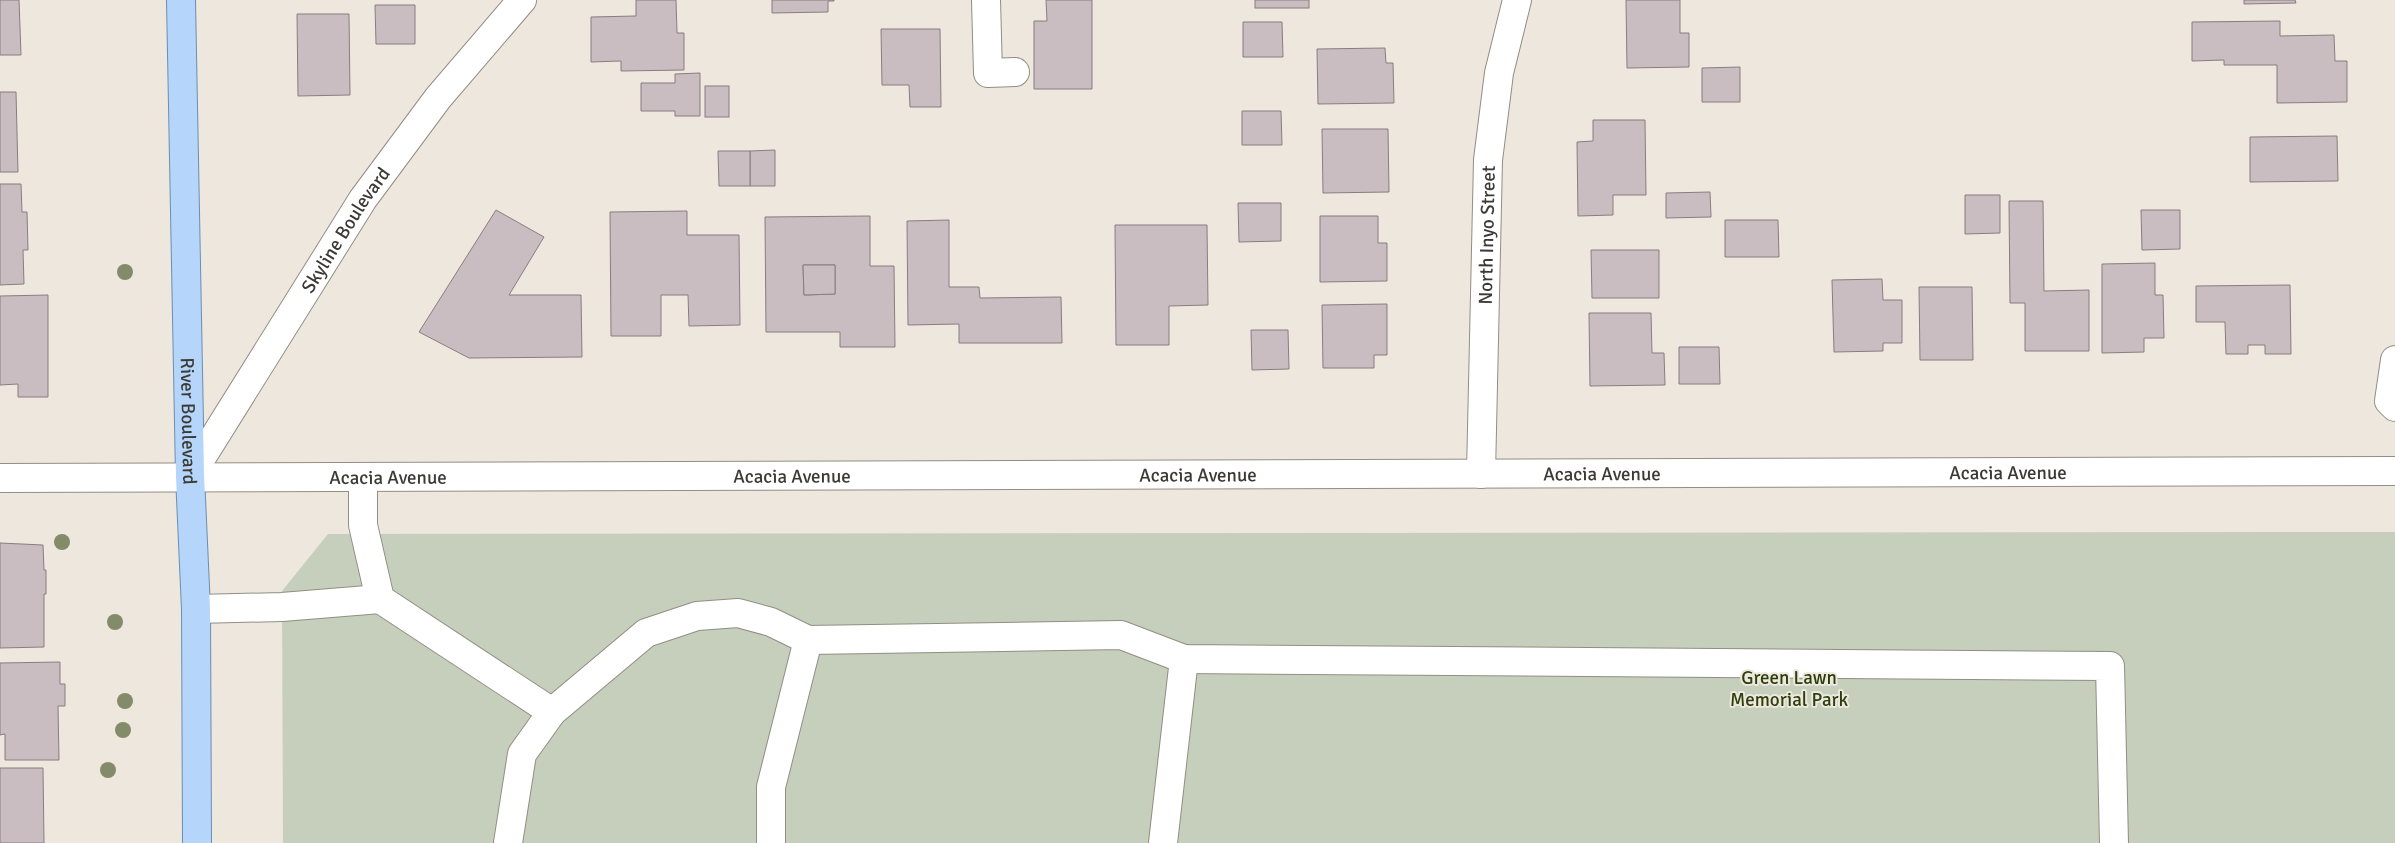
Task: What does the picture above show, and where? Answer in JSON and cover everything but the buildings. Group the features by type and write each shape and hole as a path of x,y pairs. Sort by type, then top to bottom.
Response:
{"main road":[{"name":"River Boulevard","path":"181,0 190,476 196,609 197,843"}],"street":[{"name":"Skyline Boulevard","path":"190,476 363,199 438,98 522,0"},
{"path":"986,0 988,73 1014,72"},
{"name":"North Inyo Street","path":"1481,474 1488,160 1499,73 1517,0"},
{"path":"2395,360 2389,401 2395,407"},
{"name":"Acacia Avenue","path":"0,478 2395,471"},
{"path":"363,478 363,524 380,599"},
{"path":"196,609 282,607 380,599 552,712"},
{"path":"508,843 522,754 552,712 646,633 696,616 738,613 771,622 808,640 1121,635 1184,659 2110,666 2114,843"},
{"path":"771,843 771,786 808,640"},
{"path":"1163,843 1184,659"}],"green space":[{"name":"Green Lawn Memorial Park","path":"2395,532 2395,843 283,843 282,591 328,534"}]}
